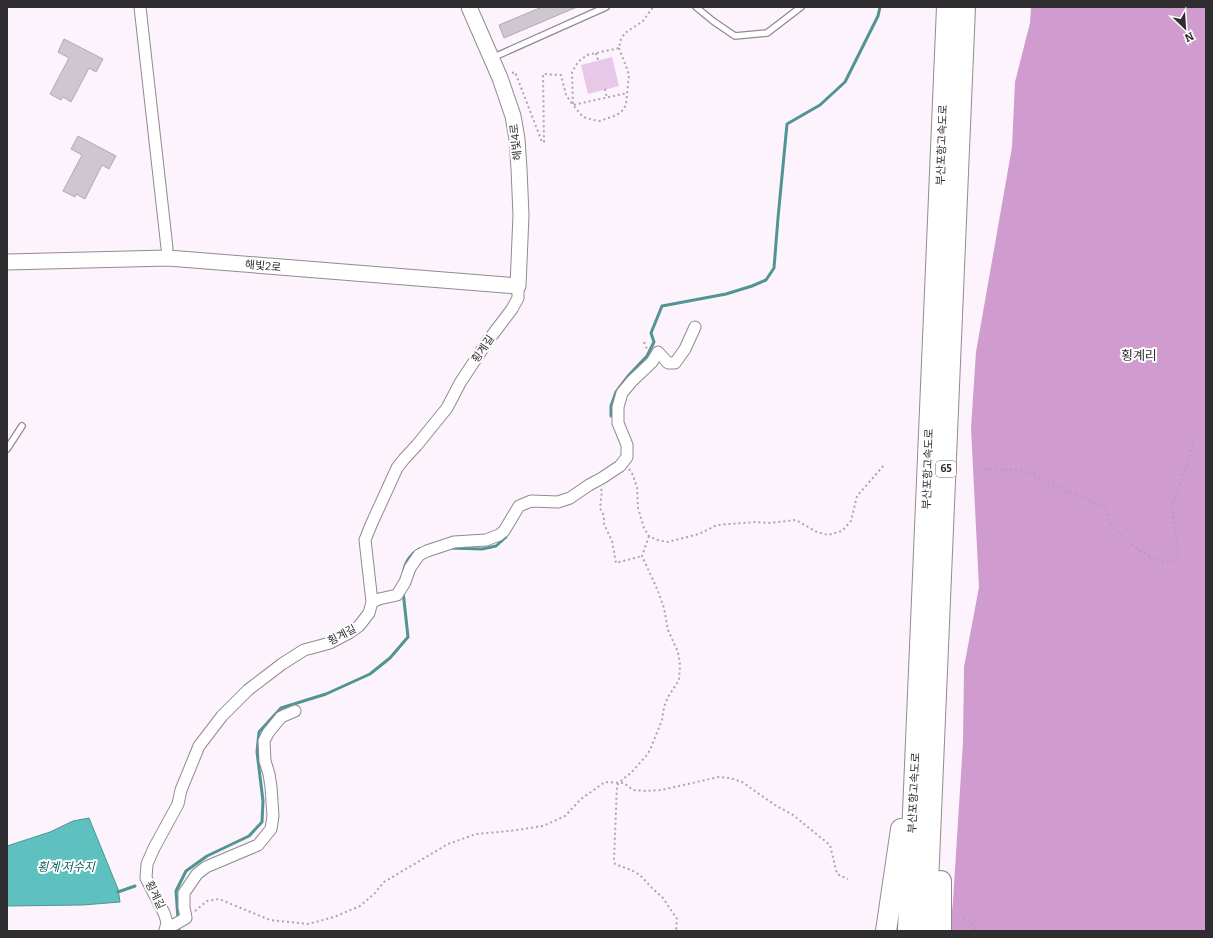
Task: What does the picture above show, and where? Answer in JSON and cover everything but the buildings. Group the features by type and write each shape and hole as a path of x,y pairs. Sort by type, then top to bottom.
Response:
{"highway":[{"name":"부산포항고속도로","path":"926,931 926,724 947,7"},
{"name":"부산포항고속도로","path":"908,931 926,724 965,7"},
{"path":"886,931 926,724"},
{"path":"926,724 941,860 941,931"}],"street":[{"path":"140,7 167,248"},
{"name":"해빛4로","path":"470,7 492,58 514,116 519,169 520,215 518,286"},
{"name":"해빛2로","path":"7,262 168,258 518,286"},
{"name":"횡계길","path":"186,919 167,929 167,922 164,913 146,878 147,864 178,804 181,790 199,746 222,716 248,690 282,664 304,650 330,643 349,633 359,626 369,613 372,602 366,540 371,525 397,468 447,408 460,383 512,309 518,298 518,286"},
{"path":"372,602 397,595 402,588 410,568 419,556 454,542 486,540 499,535 504,531 519,506 530,501 558,502 570,498 620,466 627,457 627,445 618,423 618,407 622,392 652,362 658,352 668,364 675,363 685,349 695,327"},
{"path":"186,919 184,893 197,874 206,867 258,845 271,829 273,816 272,787 270,774 265,761 264,741 268,733 281,717 295,711"}],"lane":[{"path":"492,58 606,7"},
{"path":"696,7 735,36 767,33 801,7"},
{"path":"7,449 22,426"}],"path":[{"path":"500,78 515,72 542,142 544,142 544,74 561,75 566,95 582,117 600,121 617,115 626,105 628,75 619,48 621,39 625,33 643,21 653,7"},
{"path":"572,105 572,72 578,62 587,56 619,48"},
{"path":"596,53 598,60"},
{"path":"605,89 607,98"},
{"path":"572,105 627,93"},
{"path":"644,342 647,348"},
{"path":"985,468 1022,470 1104,506 1109,522 1133,546 1155,560 1169,562 1174,561 1178,551 1173,517 1173,502 1186,468 1195,436"},
{"path":"622,463 632,473 637,487 638,508 644,528 649,536 657,540 668,542 699,534 717,525 756,522 769,523 796,520 817,532 828,535 842,531 851,522 857,496 885,464"},
{"path":"596,481 602,490 600,508 604,516 604,524 612,541 616,563 642,556"},
{"path":"649,536 642,556 658,591 664,608 668,630 678,652 680,665 679,680 668,697 664,707 662,720 650,750 631,774 617,785 614,852 615,864 640,875 663,898 677,919 676,931"},
{"path":"186,919 207,901 218,899 270,920 308,924 334,917 360,906 374,894 384,882 448,844 476,834 543,826 565,816 581,799 605,782 624,783 633,790 646,791 661,790 719,777 730,778 742,782 775,805 793,815 830,846 837,874 848,879"},
{"path":"963,918 967,920 977,931"}],"shaded area":[{"path":"1031,7 1206,7 1206,931 950,931 963,742 964,667 979,587 971,428 976,352 1012,147 1015,82 1030,23"},
{"path":"612,57 619,86 588,94 581,65"}],"water":[{"name":"횡계 저수지","path":"89,818 118,889 120,902 83,905 7,906 7,846 50,832 73,821"}],"waterway":[{"path":"611,416 611,406 616,392 629,375 647,356 654,342 651,333 662,306 726,294 752,286 766,280 774,268 787,124 820,105 845,82 878,16 880,7"},
{"path":"449,548 482,549 496,546 506,537"},
{"path":"404,570 409,558 419,549"},
{"path":"178,919 176,891 186,871 207,856 249,836 262,822 263,801 257,752 259,732 281,708 326,694 370,674 390,658 408,637 403,591"},
{"path":"118,892 135,886"},
{"path":"178,924 179,931"}],"district":[{"name":"횡계리","path":"1139,355"}]}
